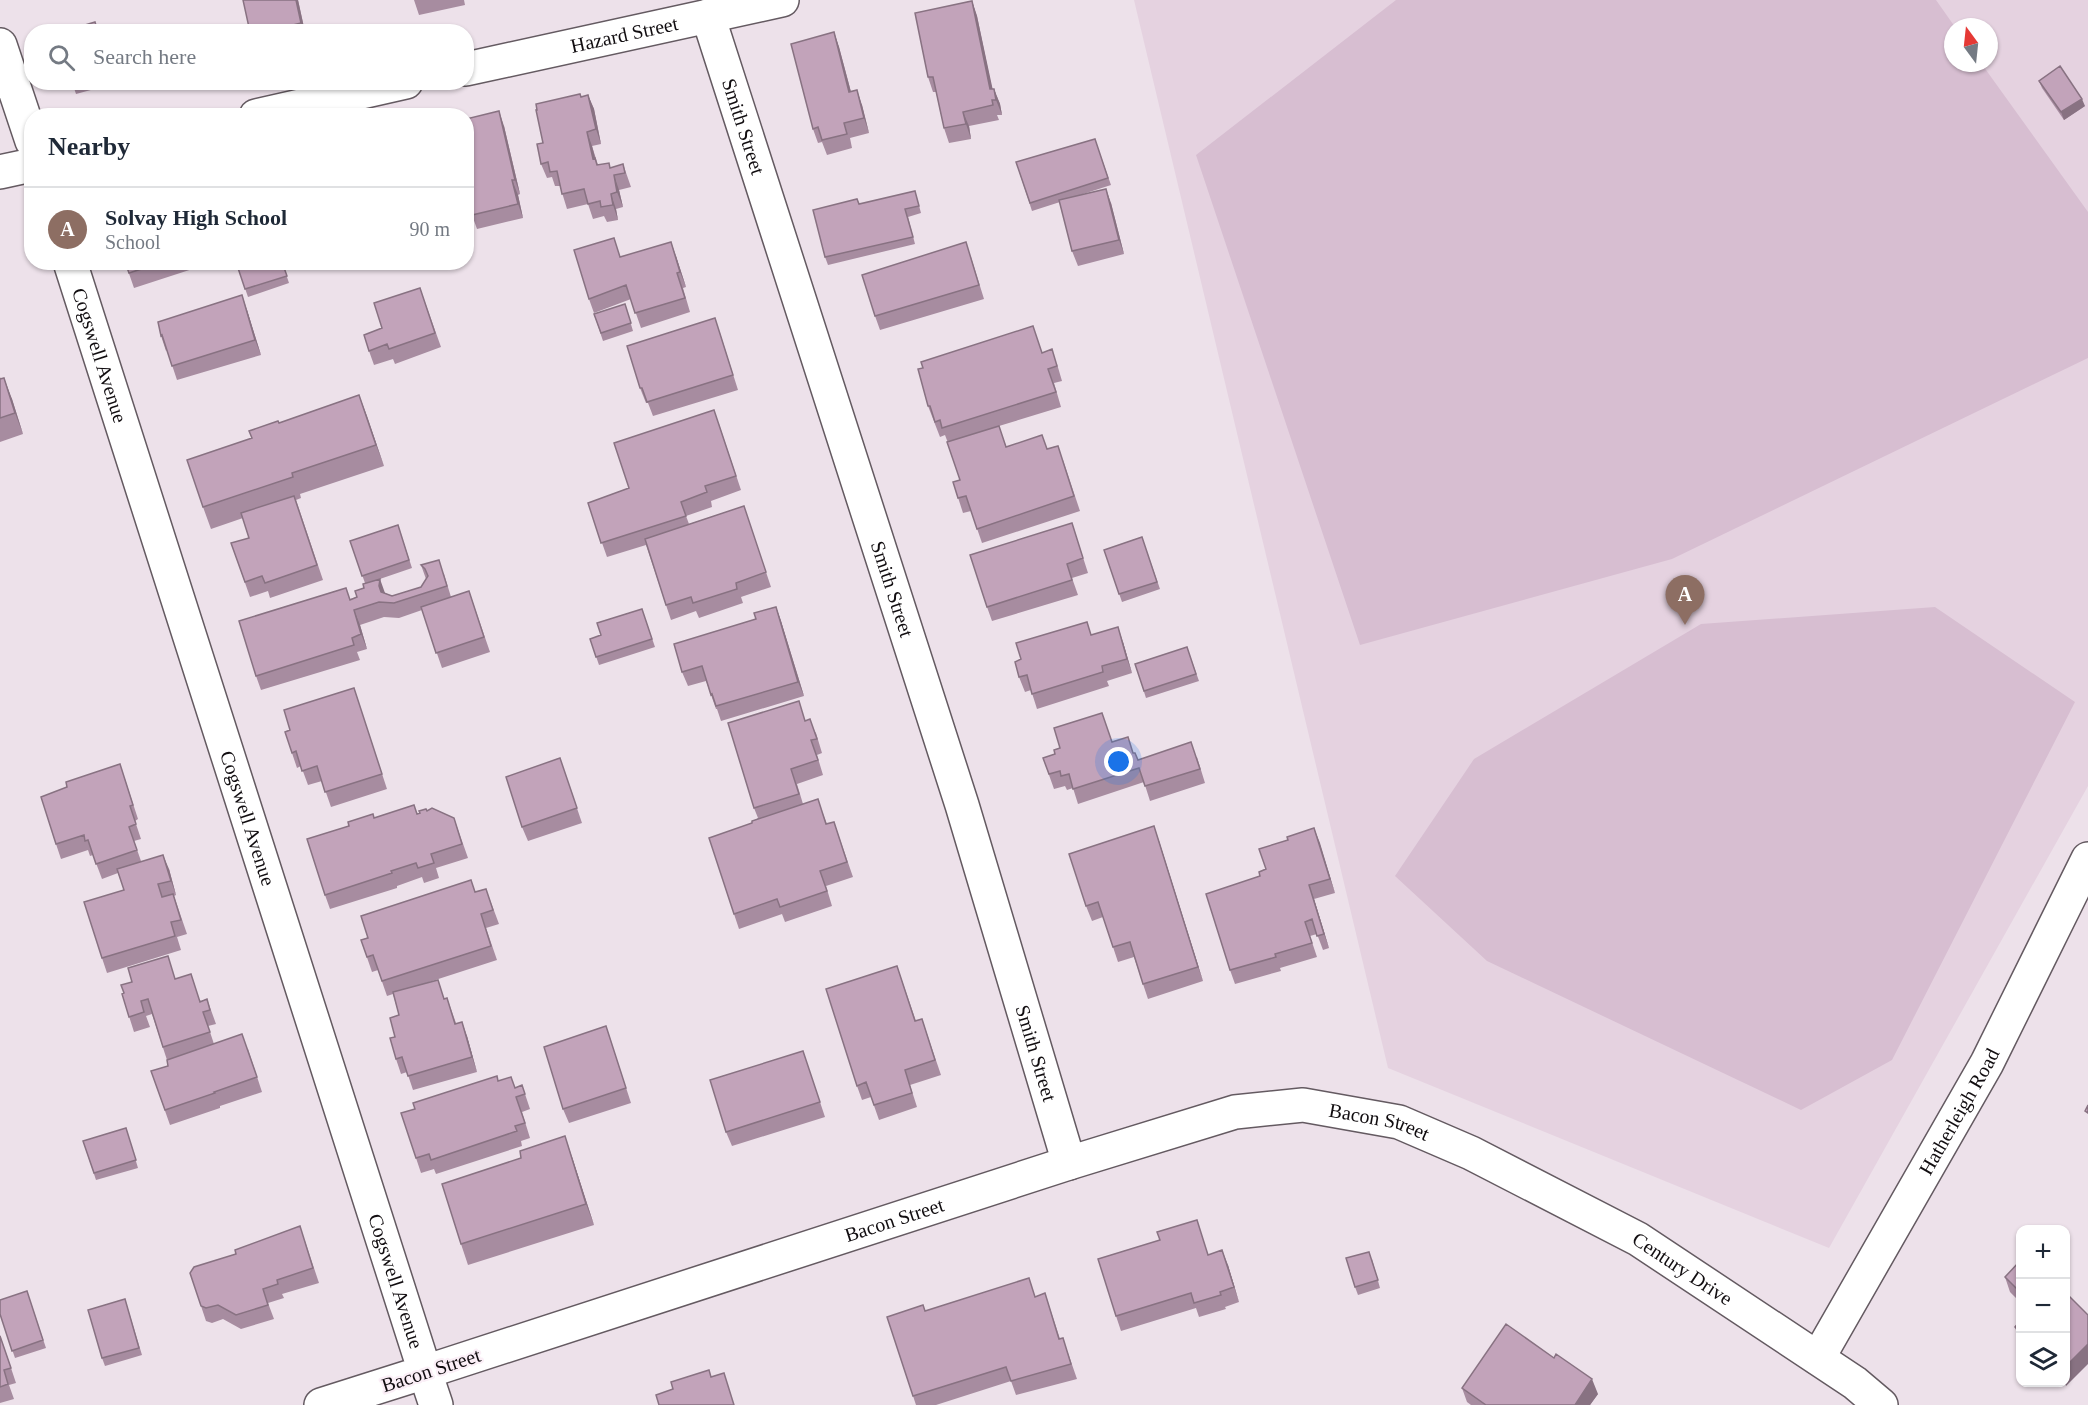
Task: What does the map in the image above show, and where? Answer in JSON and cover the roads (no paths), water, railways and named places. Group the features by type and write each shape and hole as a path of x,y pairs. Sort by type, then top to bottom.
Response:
{"street":[{"name":"Hazard Street","path":"474,67 782,0"},
{"name":"Smith Street","path":"708,16 962,805 1069,1163"},
{"path":"0,45 24,117"},
{"path":"291,108 371,90"},
{"path":"0,172 24,167"},
{"name":"Cogswell Avenue","path":"73,270 436,1405"},
{"name":"Hatherleigh Road","path":"1818,1358 1987,1063 2088,859"},
{"name":"Bacon Street","path":"321,1405 1069,1163 1235,1112 1303,1105 1399,1122 1471,1153"},
{"name":"Century Drive","path":"1471,1153 1638,1239 1855,1383 1881,1405"}],"place":[{"name":"Solvay High School","path":"1685,625"}]}
